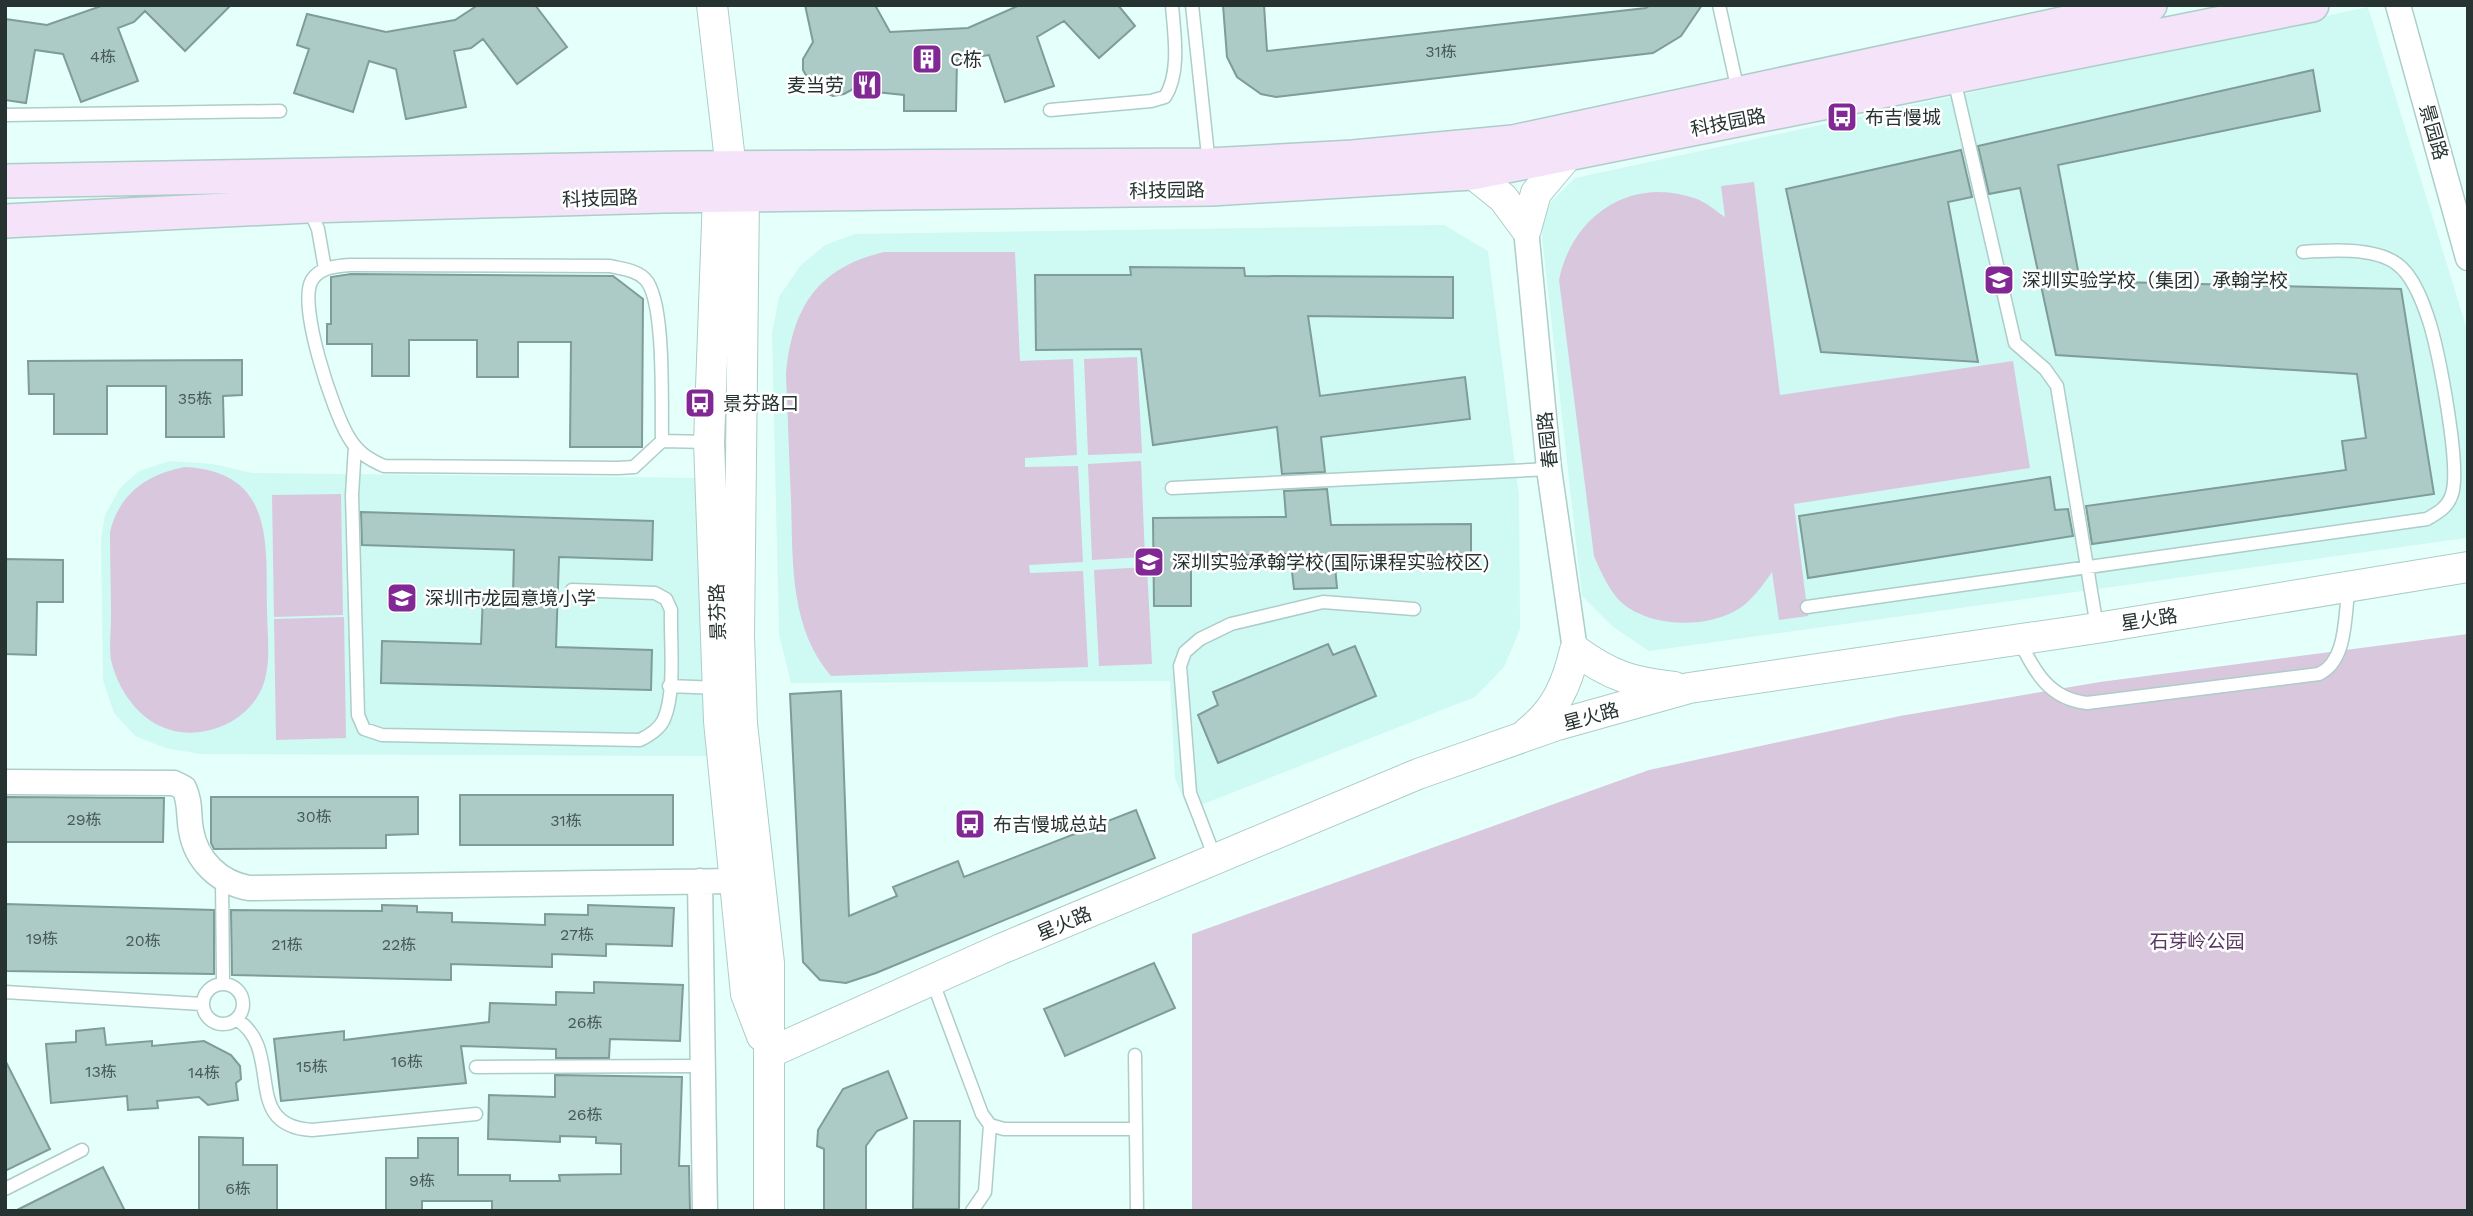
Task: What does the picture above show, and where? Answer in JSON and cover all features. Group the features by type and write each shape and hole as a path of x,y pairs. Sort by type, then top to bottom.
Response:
{"main road":[{"name":"科技园路","path":"5,221 1209,165 1353,157 1513,142 2150,5"},
{"name":"科技园路","path":"5,181 1212,189 1472,173 1954,79 2312,5"}],"street":[{"name":"景芬路","path":"712,5 731,187 742,724 769,963 769,1211"},
{"name":"景园路","path":"2398,5 2468,258"},
{"name":"春园路","path":"1524,735 1544,720 1557,703 1568,680 1575,650 1549,470 1526,229 1536,193 1567,156"},
{"path":"1472,173 1503,198 1526,229"},
{"name":"景芬路","path":"731,187 709,442 719,721 746,994 769,1053"},
{"name":"星火路","path":"769,1053 1215,859 1418,774 1524,735 1689,688 2097,628 2468,567"},
{"path":"1575,650 1611,674 1633,683 1689,688"},
{"path":"5,782 174,783 184,788 191,803 191,832 202,856 230,885 249,888 735,881"},
{"path":"700,881 705,1211"}],"lane":[{"path":"1050,110 1151,101 1165,97 1172,86 1175,56 1172,5"},
{"path":"1192,5 1209,165"},
{"path":"1719,5 1739,94"},
{"path":"1954,79 2015,343 2045,369 2057,386 2097,628"},
{"path":"5,115 281,111"},
{"path":"307,206 318,229 325,269"},
{"path":"1807,607 2427,519 2444,509 2453,492 2447,420 2430,324 2413,282 2396,263 2364,253 2335,250 2303,252"},
{"path":"662,442 655,295 645,280 631,270 610,266 351,265 325,269 314,276 309,285 310,321 332,397 347,435 363,457 384,466 634,467 662,442 709,442"},
{"path":"355,446 352,495 358,715 364,729 382,736 640,740 653,734 664,719 669,686 671,610 666,599 654,593 572,590"},
{"path":"1172,488 1549,470"},
{"path":"2019,639 2045,684 2067,701 2319,674 2330,669 2339,659 2349,586"},
{"path":"1215,859 1190,793 1180,666 1185,652 1200,639 1231,624 1323,602 1414,609"},
{"path":"669,686 719,689"},
{"path":"222,879 223,984"},
{"path":"932,980 982,1114 990,1125 1004,1129 1136,1129"},
{"path":"230,984 240,993 243,1007 236,1019 223,1024 211,1020 202,1004 211,987 230,984"},
{"path":"5,992 202,1004"},
{"path":"236,1019 246,1025 257,1039 269,1103 277,1121 292,1129 324,1129 476,1114"},
{"path":"1135,1055 1137,1211"},
{"path":"476,1067 702,1066"},
{"path":"972,1211 985,1192 990,1125"},
{"path":"5,1189 82,1150"}],"shaded area":[{"name":"深圳实验学校（集团）承翰学校","path":"2368,7 2468,333 2466,538 1649,651 1612,626 1582,596 1541,227 1551,202 1575,178"},
{"name":"深圳实验承翰学校(国际课程实验校区)","path":"1444,225 1488,251 1519,496 1520,629 1504,667 1475,697 1188,810 1175,778 1170,681 791,683 779,634 772,333 779,297 800,266 825,245 855,234"},
{"name":"深圳市龙园意境小学","path":"170,461 213,464 252,473 698,478 706,756 201,754 165,748 135,736 114,713 103,680 101,540 105,515 120,488 139,471"}],"green space":[{"path":"1754,182 1780,395 2013,361 2030,468 1794,504 1808,616 1779,620 1772,572 1749,600 1727,615 1696,622 1664,621 1634,611 1622,603 1609,587 1594,556 1559,280 1566,257 1577,237 1591,219 1609,206 1628,197 1650,192 1673,193 1697,199 1725,217 1721,186"},
{"path":"884,252 1015,252 1020,361 1073,359 1077,455 1025,458 1025,467 1078,466 1083,562 1029,565 1030,573 1083,571 1088,667 831,676 817,657 800,615 793,569 786,375 789,351 802,311 825,281 861,259"},
{"path":"1137,357 1142,453 1088,455 1084,359"},
{"path":"1141,461 1145,557 1092,560 1088,464"},
{"path":"185,467 214,472 235,482 250,496 259,514 266,559 268,659 262,688 251,705 237,718 200,732 168,729 142,714 123,690 110,655 110,532 114,519 120,507 137,488 159,475"},
{"path":"341,494 343,615 274,617 272,495"},
{"path":"1147,567 1152,664 1099,666 1094,570"},
{"path":"344,617 346,738 276,740 274,619"},
{"name":"石芽岭公园","path":"2468,634 2468,1211 1192,1211 1192,934 1649,770 1900,716 2100,682"}],"building":[{"path":"104,5 231,5 185,51 145,11 134,22 118,28 138,81 81,102 63,54 35,50 26,103 5,100 5,19 47,25"},
{"path":"478,5 535,5 567,47 517,84 483,39 471,48 454,51 466,107 406,119 396,69 369,61 353,112 294,93 309,49 297,45 307,14 386,32 455,20"},
{"name":"C栋","path":"805,5 875,5 890,32 968,28 1020,5 1118,5 1135,26 1099,58 1064,21 1037,37 1054,86 1005,102 989,55 957,60 956,111 904,111 904,95 876,92 864,83 844,94 833,96 813,88 803,70 803,59 813,42"},
{"path":"1223,5 1264,5 1267,51 1646,8 1650,5 1702,5 1681,36 1653,53 1276,97 1261,94 1237,77 1227,57"},
{"path":"2313,70 2320,111 2058,165 2080,281 2401,289 2434,494 2092,544 2086,506 2346,470 2342,441 2366,438 2357,374 2056,355 2020,188 1989,194 1978,146"},
{"path":"1961,150 1972,197 1948,202 1978,362 1821,352 1786,189"},
{"path":"1130,267 1244,268 1245,276 1453,277 1453,318 1308,316 1320,396 1465,377 1470,419 1321,437 1325,472 1282,474 1277,427 1153,445 1141,349 1036,350 1035,275 1131,275"},
{"path":"351,274 613,276 643,299 642,447 570,447 571,342 518,342 518,377 477,377 477,340 409,340 409,376 372,376 372,344 327,344 327,324 331,324 331,277"},
{"path":"242,360 242,395 223,396 224,437 166,437 166,386 107,386 107,434 54,434 54,394 29,394 28,361"},
{"path":"2050,477 2055,510 2068,509 2073,536 1808,578 1799,516"},
{"path":"1327,489 1331,525 1471,524 1471,568 1335,566 1337,588 1294,589 1290,554 1191,556 1191,606 1154,606 1153,518 1286,517 1284,491"},
{"path":"361,512 653,521 652,560 559,557 556,647 652,650 651,690 381,683 382,641 481,644 483,595 513,596 514,550 362,545"},
{"path":"5,559 63,560 63,602 37,602 36,655 5,654"},
{"path":"1328,644 1333,655 1355,646 1376,696 1218,763 1198,715 1218,705 1213,692"},
{"path":"841,691 849,916 897,896 893,887 958,861 964,877 1136,810 1155,858 876,973 846,983 820,980 803,962 790,694"},
{"path":"460,795 673,795 673,845 460,845"},
{"path":"5,797 164,798 163,842 5,842"},
{"path":"211,797 418,797 418,834 386,835 386,848 214,849 211,843"},
{"path":"5,904 214,910 214,974 5,971"},
{"path":"382,905 417,906 417,912 452,913 452,922 545,925 545,914 588,915 588,905 674,908 672,946 606,944 606,956 552,954 552,967 451,964 451,980 232,975 231,910 382,911"},
{"path":"1154,963 1175,1008 1065,1056 1044,1009"},
{"path":"594,982 683,985 680,1041 610,1039 609,1058 556,1058 556,1049 461,1046 466,1083 281,1101 274,1039 344,1031 344,1040 489,1022 490,1003 556,1005 556,992 594,993"},
{"path":"104,1028 106,1045 152,1041 152,1046 204,1041 231,1055 240,1066 241,1079 236,1083 238,1100 208,1105 199,1097 157,1101 158,1108 128,1110 127,1096 51,1103 46,1044 76,1042 76,1031"},
{"path":"5,1060 50,1149 5,1171"},
{"path":"888,1071 907,1118 877,1131 866,1146 866,1211 824,1211 824,1149 817,1146 818,1130 843,1089"},
{"path":"555,1075 682,1077 679,1166 689,1166 690,1211 492,1211 492,1201 422,1201 422,1211 386,1211 386,1158 418,1158 418,1138 458,1138 458,1175 510,1175 510,1181 560,1181 559,1175 621,1174 621,1144 596,1143 596,1137 560,1136 560,1142 488,1139 489,1095 555,1097"},
{"path":"914,1121 960,1121 959,1209 913,1209"},
{"path":"199,1137 243,1138 243,1165 277,1165 277,1211 199,1211"},
{"path":"103,1167 125,1211 15,1211"}],"place":[{"name":"C栋","path":"927,59"},
{"name":"麦当劳","path":"867,85"},
{"name":"布吉慢城","path":"1842,117"},
{"name":"深圳实验学校（集团）承翰学校","path":"1999,280"},
{"name":"景芬路口","path":"700,403"},
{"name":"深圳实验承翰学校(国际课程实验校区)","path":"1149,562"},
{"name":"深圳市龙园意境小学","path":"402,598"},
{"name":"布吉慢城总站","path":"970,824"}]}
